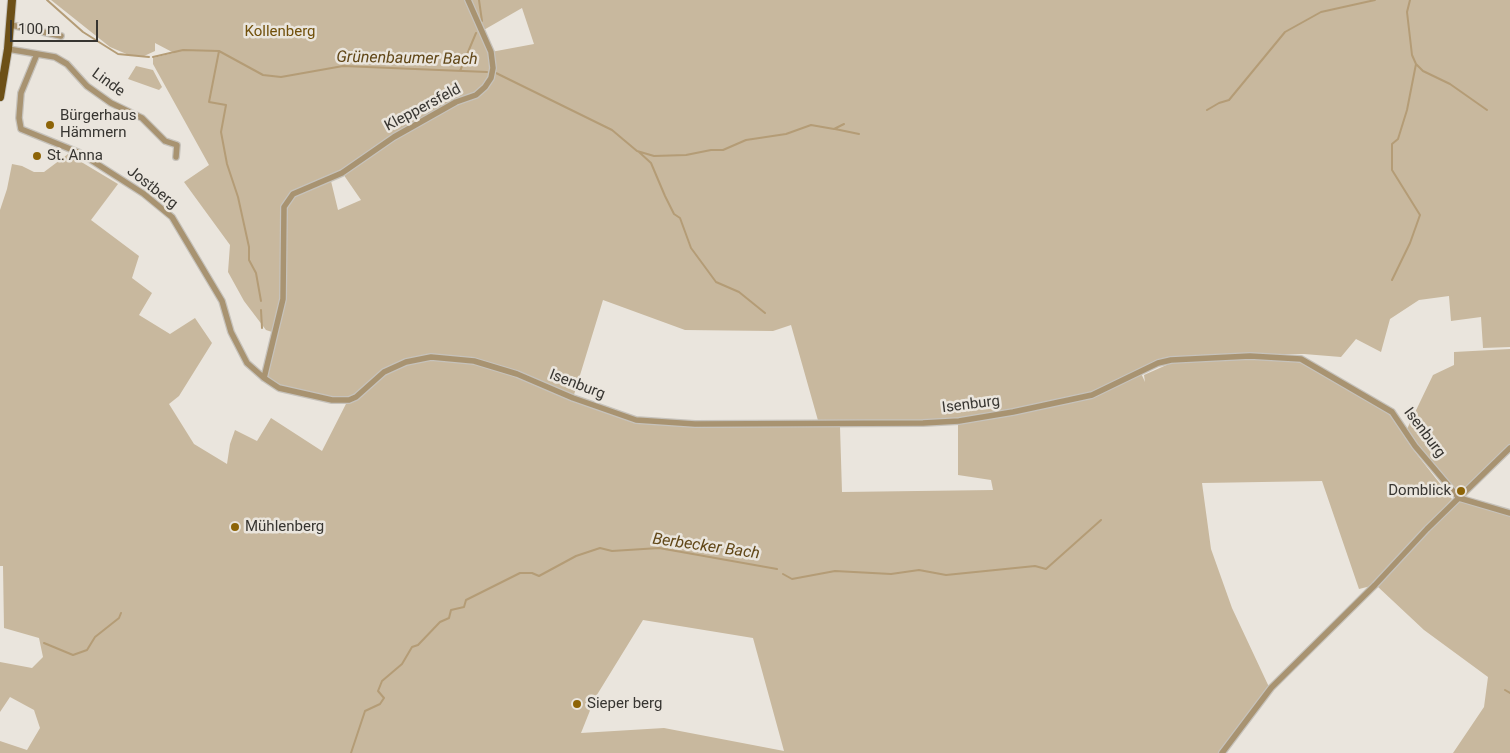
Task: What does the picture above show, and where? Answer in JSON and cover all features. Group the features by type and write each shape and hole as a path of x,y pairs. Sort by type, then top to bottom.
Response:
{"main road":[{"path":"0,97 11,25 12,0"}],"street":[{"name":"Kleppersfeld","path":"264,378 283,299 284,207 293,194 342,173 394,137 456,102 476,95 485,87 491,78 493,68 491,52 468,0"},
{"path":"11,25 61,36"},
{"name":"Linde","path":"8,49 55,57 67,64 86,86 111,104 142,118 165,142 178,145 176,157"},
{"name":"Jostberg","path":"38,54 21,93 19,118 21,129 80,153 144,194 172,217 222,301 231,332 248,363 264,378 287,390 332,400 349,400 356,397 384,372 406,362 431,357"},
{"name":"Isenburg","path":"431,357 474,361 517,374 573,398 636,420 670,423 770,424 959,421 1092,395 1142,373 1158,363 1171,360 1250,356 1301,359 1392,412 1415,446 1458,498"},
{"path":"1222,753 1271,688 1458,498 1510,448"},
{"path":"1458,498 1510,513"}],"green space":[{"name":"Kollenberg","path":"51,0 1510,0 1510,347 1483,348 1481,317 1451,321 1449,296 1419,300 1390,319 1381,352 1356,339 1341,357 1304,354 1199,355 1156,360 1140,371 1145,382 1144,375 1171,363 1250,359 1287,360 1301,363 1389,413 1412,448 1452,499 1375,585 1359,589 1322,481 1202,483 1211,549 1232,608 1269,687 1219,753 0,753 0,741 27,750 40,728 34,710 10,697 0,712 0,662 32,668 43,657 39,638 4,628 3,566 0,566 0,210 12,164 22,166 34,172 44,172 68,154 118,184 91,220 139,256 132,278 152,293 139,315 170,334 195,318 212,343 179,396 169,404 194,444 227,464 230,444 235,430 257,441 271,418 322,451 348,400 332,400 279,388 264,378 275,333 266,330 244,301 228,272 230,245 184,182 209,165 153,64 153,58 174,53 155,43 155,51 144,56 129,55 110,47","holes":["522,8 534,44 491,52 482,31","341,171 361,200 338,210 331,181 298,192","603,300 685,330 773,331 791,325 819,424 670,423 636,420 573,398","958,419 958,475 991,480 993,490 842,492 840,427 826,424","643,620 753,638 784,751 664,728 581,733 595,698"]},
{"path":"136,66 153,70 162,87 159,90 128,79"},
{"path":"1510,349 1510,445 1465,488 1455,489 1417,446 1407,429 1433,375 1454,365 1454,352"},
{"path":"1460,501 1510,514 1510,753 1453,753 1484,707 1488,677 1424,630 1377,586 1428,529"}],"waterway":[{"name":"Grünenbaumer Bach","path":"47,0 83,32 118,54 149,57"},
{"path":"479,0 482,21"},
{"path":"1207,110 1229,100 1285,32 1321,12 1375,0"},
{"path":"1410,0 1407,12 1412,55 1416,64 1423,71 1450,84 1487,110"},
{"path":"460,71 476,33"},
{"name":"Grünenbaumer Bach","path":"153,57 183,50 219,51 263,75 281,77 343,66 487,72"},
{"path":"219,51 209,102 226,105 221,132 227,164 238,197 249,247 249,260 256,273 261,301"},
{"path":"1392,280 1410,243 1420,215 1392,170 1392,144 1398,139 1407,110 1416,64"},
{"name":"Grünenbaumer Bach","path":"496,73 612,130 637,151 654,156 686,155 711,150 723,150 746,140 786,134 811,125 834,129 844,124"},
{"path":"835,129 859,134"},
{"path":"639,152 651,163 674,214 680,218 691,248 716,282 739,292 765,313"},
{"path":"261,310 262,328"},
{"name":"Berbecker Bach","path":"783,574 792,579 835,571 891,574 919,570 946,575 1035,566 1046,569 1101,520"},
{"name":"Berbecker Bach","path":"351,753 365,711 380,704 384,698 378,691 382,681 402,664 412,647 418,645 440,622 449,618 451,610 464,607 466,600 520,573 532,573 539,576 576,556 600,548 612,551 659,548 777,569"},
{"path":"44,643 73,655 87,650 95,637 119,618 121,613"},
{"path":"1505,690 1510,693"}],"place":[{"name":"Bürgerhaus Hämmern","path":"50,125"},
{"name":"St. Anna","path":"37,156"},
{"name":"Domblick","path":"1461,491"},
{"name":"Mühlenberg","path":"235,527"},
{"name":"Sieper berg","path":"577,704"}]}
